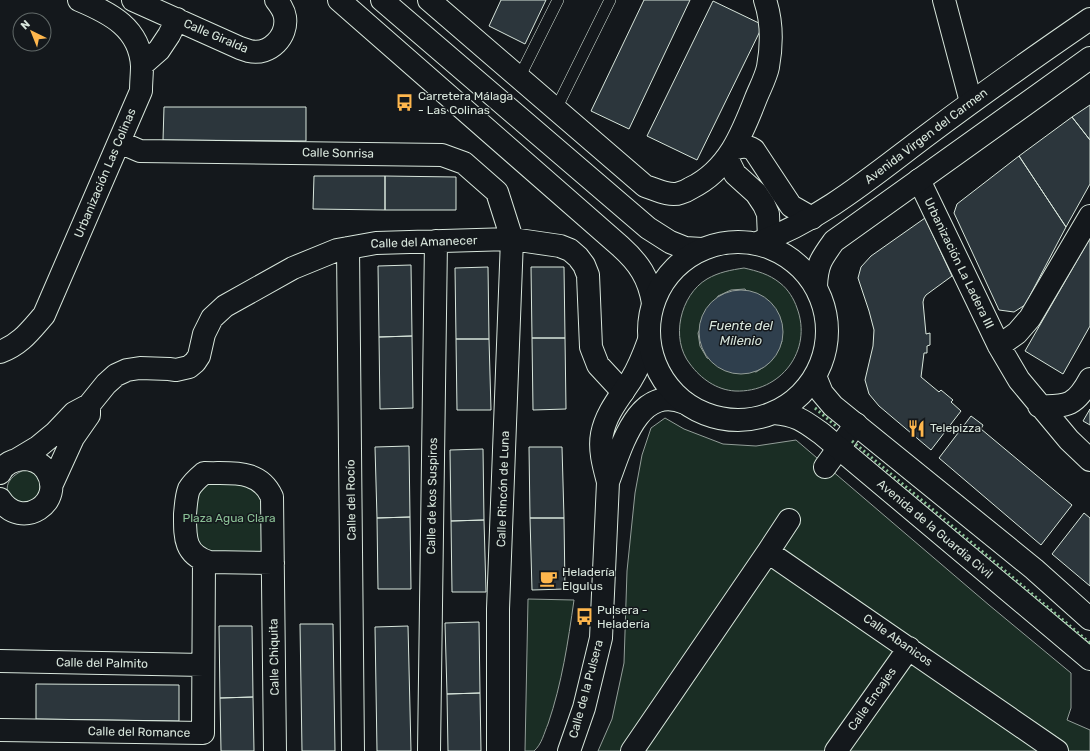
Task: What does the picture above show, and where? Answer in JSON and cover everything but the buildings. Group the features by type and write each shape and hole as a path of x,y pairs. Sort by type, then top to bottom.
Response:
{"street":[{"name":"Urbanización Las Colinas","path":"0,352 12,347 28,334 44,315 141,90 142,65 139,49 132,34 121,22 79,0"},
{"name":"Calle Giralda","path":"133,0 250,51 260,51 269,48 277,43 282,34 285,25 285,15 281,6 276,0"},
{"path":"339,0 633,258 645,275 651,290 653,303"},
{"path":"382,0 648,228 675,244 686,248 702,249"},
{"path":"429,0 645,186 662,192 679,194 696,186 710,176 730,154 750,112 768,68 771,39 769,11 765,0"},
{"path":"949,2 972,102"},
{"path":"142,65 159,50 177,19"},
{"name":"Avenida Virgen del Carmen","path":"763,241 786,232 812,218 1090,19"},
{"path":"816,286 817,270 822,258 834,241 1090,58"},
{"name":"Calle Sonrisa","path":"119,142 140,151 442,155 464,163 497,192 512,239"},
{"path":"730,154 748,147 754,150 764,168 791,206 812,218"},
{"path":"730,154 736,174 756,193 768,214 763,241"},
{"path":"744,182 752,181 764,168"},
{"name":"Urbanización La Ladera III","path":"919,180 999,346 1019,380 1039,406 1069,440 1090,460"},
{"path":"999,346 1017,333 1030,318 1090,216"},
{"name":"Calle del Amanecer","path":"0,473 9,463 38,447 55,433 74,413 89,405 106,384 116,375 127,370 140,368 176,370 189,367 199,356 204,334 212,318 225,306 293,268 337,250 376,243 512,239 560,246 570,250 584,265 588,275 591,347 598,365 623,392"},
{"name":"Calle Rincón de Luna","path":"501,747 498,609 512,239"},
{"name":"Calle de kos Suspiros","path":"428,751 436,241"},
{"path":"763,241 791,259 805,271 816,286 823,303 827,322 827,340 824,357 815,376 804,391 790,403 774,413 756,419 738,421 701,413 685,404 671,391 660,376 653,359 649,340 649,321 653,303 660,286 672,271 686,259 702,249 720,243 763,241"},
{"name":"Calle del Rocío","path":"348,248 353,751"},
{"name":"Calle de la Pulsera","path":"569,751 584,708 601,638 608,482 603,464 602,434 607,417 641,361 649,340"},
{"path":"815,376 822,393 833,406 1034,569 1090,618"},
{"path":"1039,406 1065,404 1076,399 1090,379"},
{"name":"Calle de la Pulsera","path":"608,482 633,423 648,405 657,400 666,398 685,404"},
{"name":"Calle del Amanecer","path":"21,514 30,513 39,509 46,503 52,484 73,438 89,415 89,405"},
{"name":"Avenida de la Guardia Civil","path":"774,413 788,414 799,418 822,434 1090,659"},
{"path":"825,467 856,424"},
{"path":"18,459 36,461 44,467 52,484"},
{"name":"Calle Chiquita","path":"204,561 200,559 187,544 185,535 186,502 189,490 195,480 204,473 251,476 260,480 268,487 272,497 275,751"},
{"path":"0,500 12,511 21,514"},
{"path":"0,526 21,514"},
{"path":"632,751 789,520"},
{"name":"Calle Abanicos","path":"768,552 1057,751"},
{"path":"204,561 273,564"},
{"name":"Calle del Romance","path":"0,730 203,733 204,561"},
{"name":"Calle Encajes","path":"836,751 909,648"},
{"name":"Calle del Palmito","path":"0,661 204,664"}],"lane":[{"path":"519,78 558,0"},
{"path":"556,109 610,0"}],"green space":[{"path":"744,268 767,275 786,288 797,308 801,324 801,339 797,353 789,366 779,377 766,385 752,390 735,391 710,383 694,369 684,354 680,342 679,330 684,306 698,286 707,279 716,275","holes":["745,289 782,341 778,351 772,359 766,366 756,372 707,358 700,346 698,333 718,296 731,290"]},
{"path":"665,418 684,429 723,444 756,446 796,440 1071,673 1071,708 1067,720 1090,730 1090,751 598,751 612,719 624,663 627,571 635,493 642,455 651,428"},
{"path":"27,469 40,476 40,498 18,504 9,495 7,486 15,475"},
{"name":"Plaza Agua Clara","path":"195,480 260,480 273,563 209,562 185,535"},
{"path":"528,599 574,600 567,647 553,709 539,745 534,751 525,751"}],"water":[{"name":"Fuente del Milenio","path":"733,290 749,290 765,297 776,308 783,324 783,340 780,348 771,362 765,367 749,374 733,374 717,367 706,356 699,340 699,324 706,308 717,297"}],"hedge":[{"path":"815,408 836,426"},
{"path":"852,441 1090,643"}],"place":[{"name":"Carretera Málaga - Las Colinas","path":"405,103"},
{"name":"Telepizza","path":"917,428"},
{"name":"Heladería Elgulus","path":"549,579"},
{"name":"Pulsera - Heladería","path":"584,617"}]}
